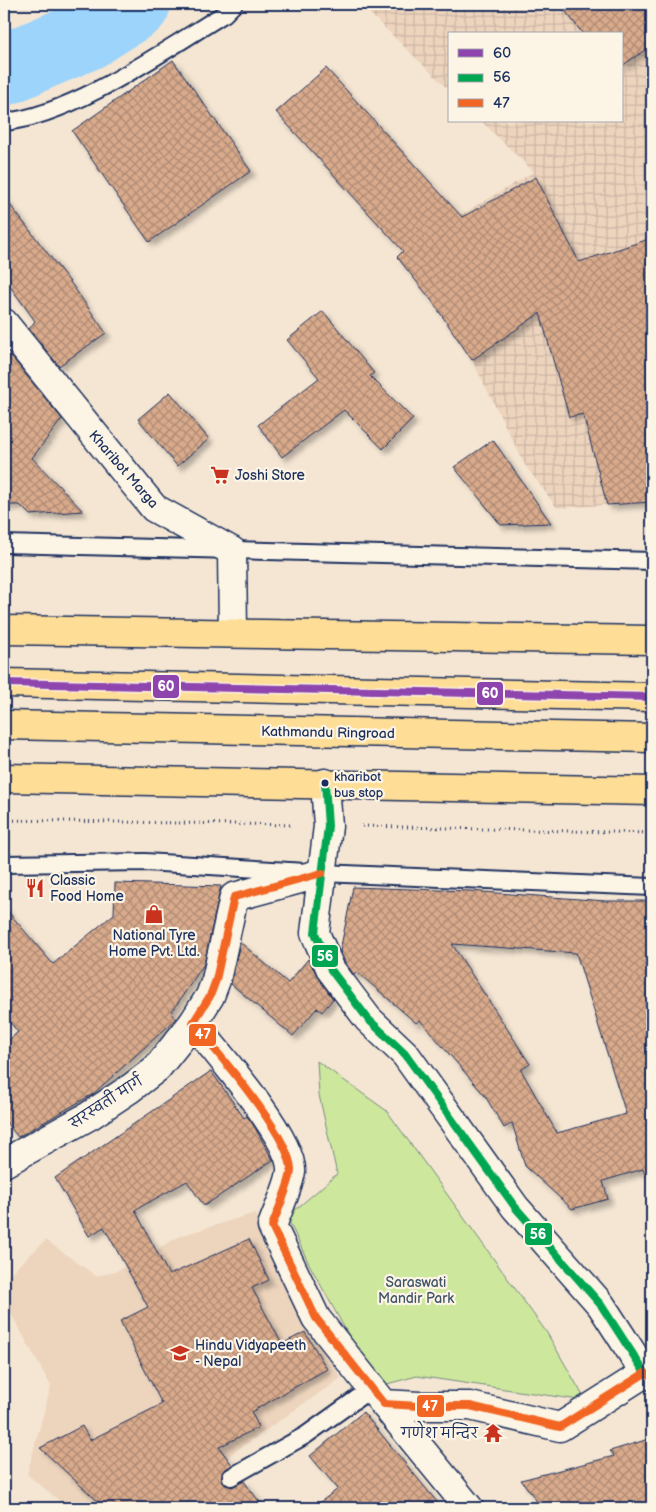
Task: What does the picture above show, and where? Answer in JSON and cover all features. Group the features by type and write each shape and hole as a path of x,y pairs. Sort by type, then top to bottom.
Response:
{"main road":[{"path":"4,630 233,632 652,640"},
{"path":"4,683 652,696"},
{"name":"Kathmandu Ringroad","path":"4,724 652,738"},
{"path":"4,778 652,791"}],"street":[{"name":"Kharibot Marga","path":"4,323 154,508 232,551"},
{"path":"232,551 233,632"},
{"path":"325,783 328,826 315,933 331,970 368,1019 405,1054 515,1207 601,1305 649,1374 560,1427 470,1406 419,1406 378,1396"},
{"name":"सरस्वती मार्ग","path":"4,1163 89,1116 157,1068 193,1023 210,996 216,980 234,897 322,873"},
{"path":"193,1023 248,1091 287,1150 291,1171 272,1226 316,1318 469,1508"}],"lane":[{"path":"4,122 48,111 88,94 216,20 234,4"},
{"path":"4,544 652,562"},
{"path":"4,864 146,862 322,873 652,887"},
{"path":"231,1477 378,1396"}],"path":[{"path":"4,820 40,822"}],"shaded area":[{"path":"360,4 652,4 652,502 557,508 525,465 472,360 432,301 397,257 410,244 534,172 482,122 624,122 624,32 448,32 448,89"},
{"name":"Hindu Vidyapeeth - Nepal","path":"255,1213 312,1328 341,1378 220,1462 158,1492 122,1508 68,1508 27,1474 51,1386 4,1301 4,1279 46,1240 96,1276 115,1272 180,1236"}],"green space":[{"name":"Saraswati Mandir Park","path":"317,1061 387,1111 547,1333 586,1401 417,1376 387,1384 349,1336 309,1264 287,1217 337,1174 319,1095"}],"building":[{"path":"560,4 652,4 652,45 624,65 624,32 581,32"},
{"path":"173,60 251,171 149,242 72,131"},
{"path":"326,68 462,217 536,177 579,262 652,238 652,502 607,505 583,414 569,417 540,313 472,360 432,301 397,257 403,251 276,112"},
{"path":"4,197 73,286 106,333 59,366 29,329 35,321 4,278"},
{"path":"323,311 374,373 370,376 413,419 383,449 344,410 282,457 258,425 319,378 287,340"},
{"path":"10,355 62,419 32,458 83,511 30,515 20,505 4,505 4,361"},
{"path":"170,392 209,439 177,466 138,419"},
{"path":"493,440 551,523 501,525 454,467"},
{"path":"115,883 221,886 204,964 171,1013 176,1019 93,1094 18,1137 4,1120 4,1044 18,1032 4,1015 4,907 53,964 114,914"},
{"path":"353,887 470,891 606,901 652,901 652,1174 645,1175 643,1169 603,1181 608,1199 572,1209 525,1166 512,1123 504,1128 485,1096 420,1020 416,1023 357,972 354,975 340,951","holes":["452,944 576,953 626,1114 557,1133 521,1070 530,1064"]},
{"path":"240,942 288,983 308,959 333,999 322,1012 317,1008 293,1036 231,984"},
{"path":"211,1071 244,1118 247,1116 254,1126 273,1160 204,1206 187,1181 135,1210 169,1275 249,1239 269,1280 252,1288 282,1344 305,1332 327,1369 251,1412 259,1427 219,1447 232,1465 222,1472 223,1482 231,1487 244,1481 264,1508 105,1508 40,1448 82,1426 90,1440 162,1404 120,1321 148,1307 104,1227 89,1236 55,1178"},
{"path":"363,1412 442,1508 312,1508 338,1489 310,1456"},
{"path":"652,1438 652,1508 542,1508 521,1480 614,1456 610,1451"}],"waterway":[{"path":"4,70 86,35 135,4"}],"transit line":[{"name":"60","path":"4,683 652,697"},
{"name":"56","path":"325,783 328,826 315,933 331,970 368,1019 405,1054 515,1207 601,1305 645,1373"},
{"name":"47","path":"322,873 234,897 216,980 210,996 193,1023 267,1117 280,1138 288,1157 291,1171 290,1177 272,1226 316,1318 384,1404 470,1406 560,1427 645,1373 652,1376"}],"place":[{"name":"Joshi Store","path":"220,475"},
{"name":"kharibot bus stop","path":"325,783"},
{"name":"Classic Food Home","path":"35,888"},
{"name":"National Tyre Home Pvt. Ltd.","path":"154,914"},
{"name":"Hindu Vidyapeeth - Nepal","path":"180,1353"},
{"name":"गणेश मन्दिर","path":"493,1433"}]}
